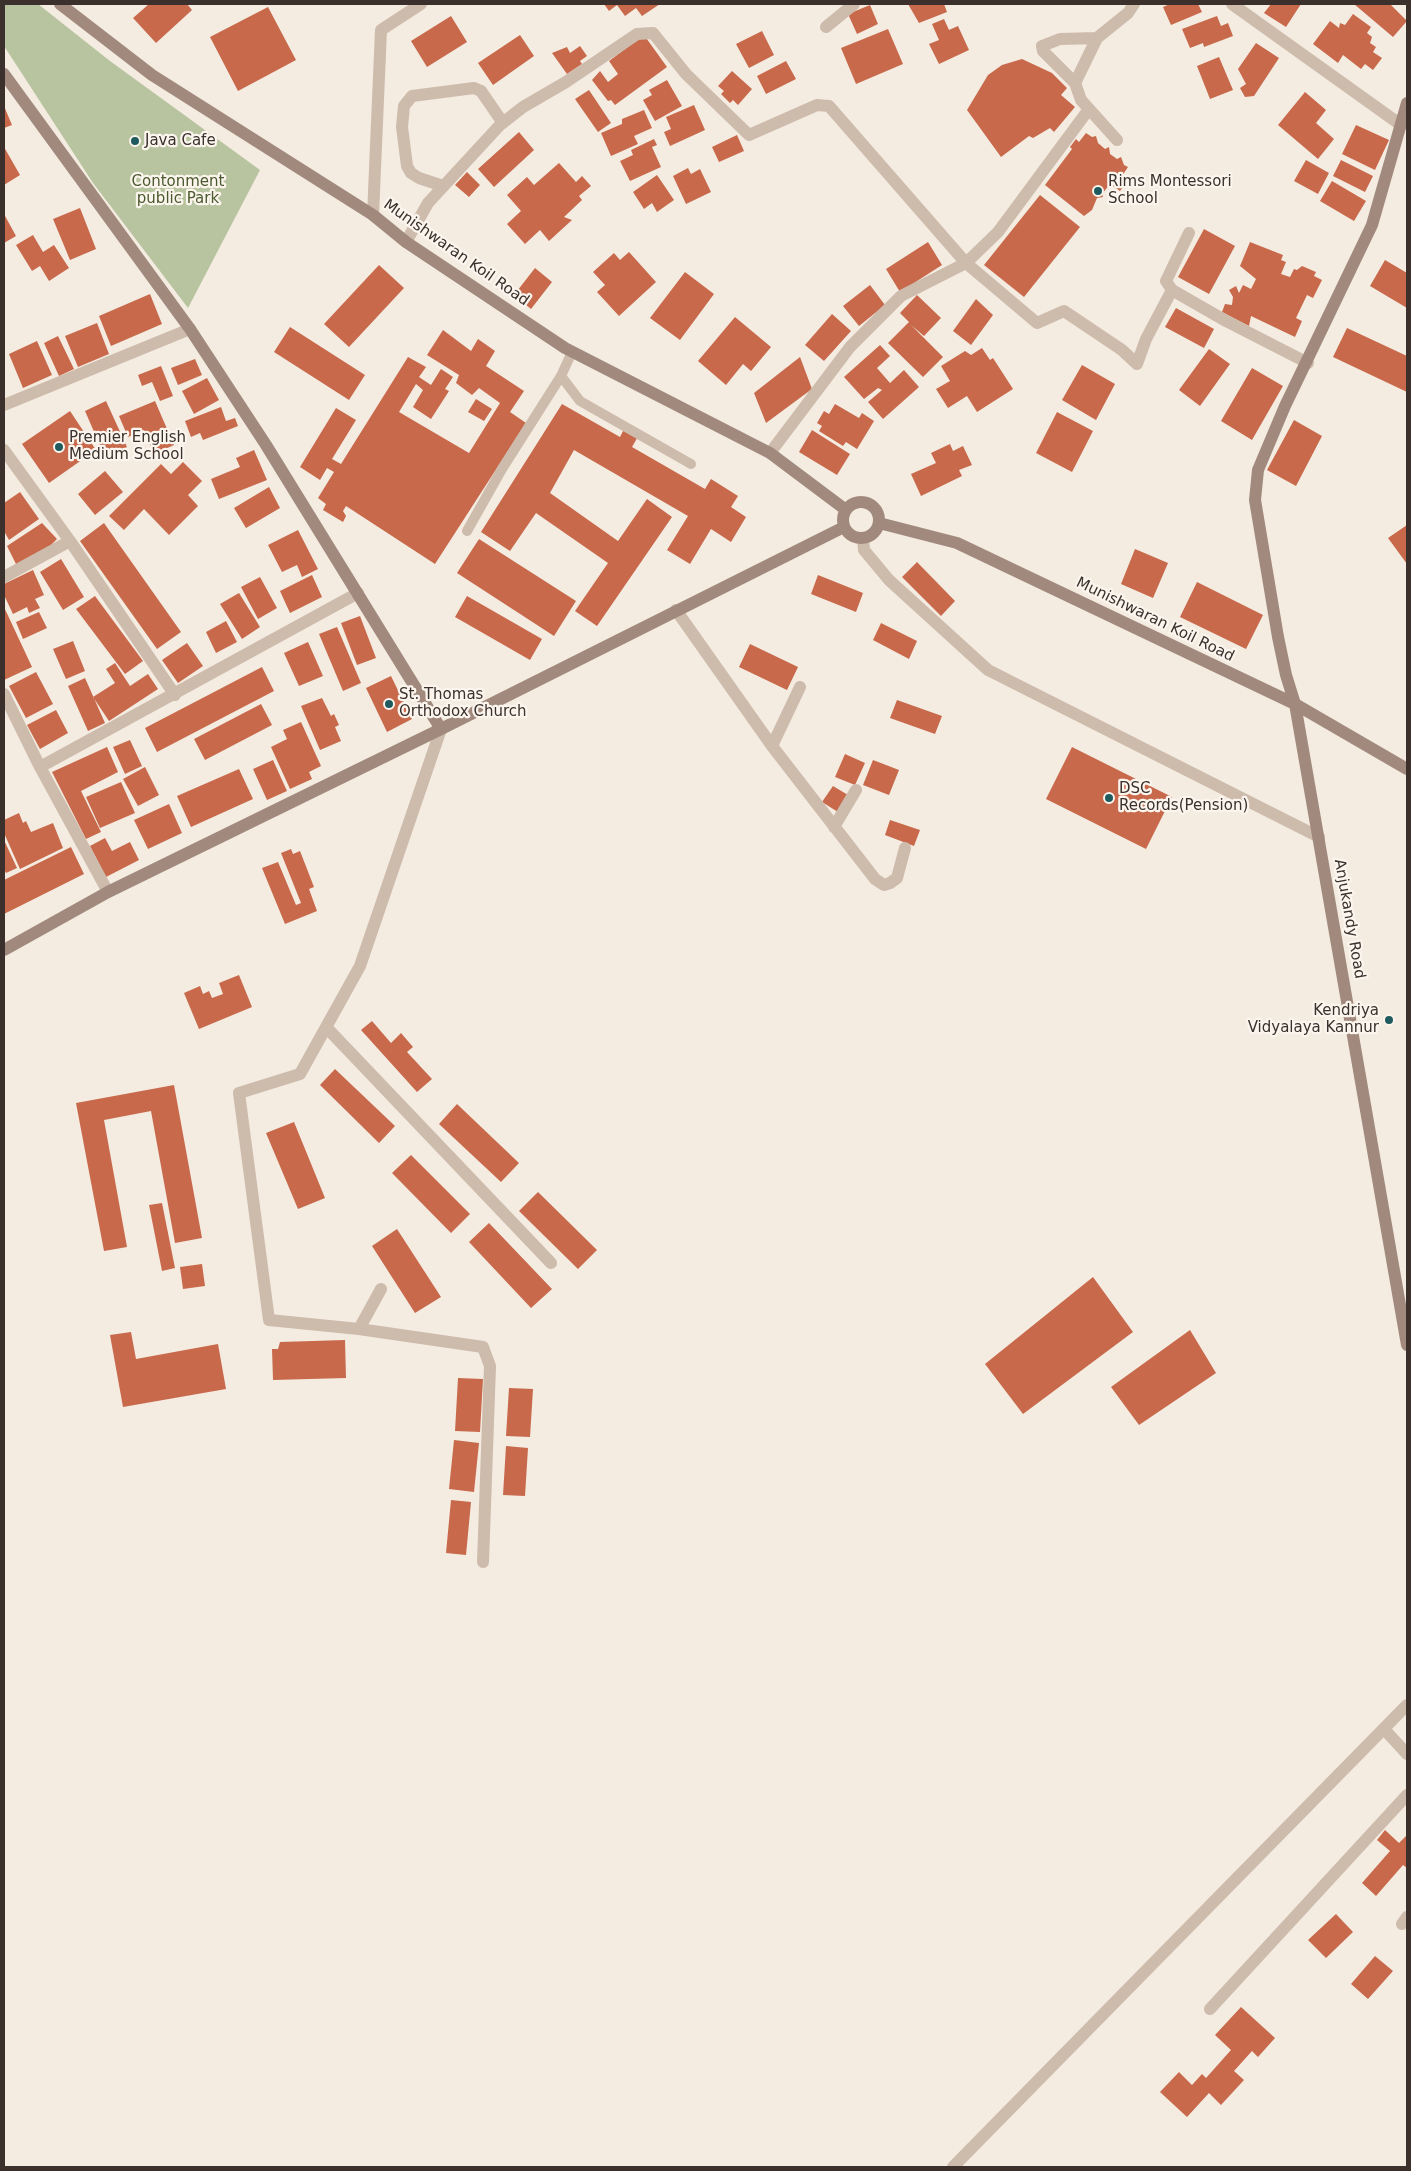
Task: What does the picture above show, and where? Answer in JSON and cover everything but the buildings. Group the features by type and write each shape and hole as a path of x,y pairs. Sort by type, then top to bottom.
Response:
{"street":[{"name":"Munishwaran Koil Road","path":"60,4 152,75 373,215 406,242 572,352 770,453 846,510"},
{"path":"373,215 381,30 421,4"},
{"path":"826,27 854,4"},
{"path":"1075,83 1097,38 1128,13 1134,4"},
{"path":"1232,4 1401,125"},
{"path":"406,242 428,204 503,123 523,107 566,82 637,34 653,33 686,74 749,135 817,105 829,106 966,263 1037,323 1064,311 1122,350 1137,364 1146,338 1172,290"},
{"path":"1097,38 1060,39 1042,46 1043,51 1050,60 1075,83 1080,100 1117,140"},
{"path":"4,74 190,329 358,592 441,729"},
{"path":"444,186 420,178 411,173 407,166 402,127 404,106 412,96 474,88 482,91 503,123"},
{"name":"Anjukandy Road","path":"1407,104 1372,225 1308,362 1285,406 1258,470 1255,486 1258,521 1268,584 1286,675 1295,704 1407,1346"},
{"path":"770,453 850,347 901,296 966,263 998,232 1089,109"},
{"path":"1189,233 1166,281 1172,290 1226,321 1308,362"},
{"path":"4,405 190,329"},
{"path":"4,450 175,695"},
{"path":"856,503 868,504 877,511 879,523 874,533 863,538 852,536 844,527 843,521 846,510 856,503"},
{"name":"Munishwaran Koil Road","path":"879,523 957,543 1295,704 1407,769"},
{"path":"4,950 108,892 441,729 844,527"},
{"path":"863,538 864,550 889,580 988,670 1318,837"},
{"path":"4,577 70,542"},
{"path":"40,767 175,695 358,592"},
{"path":"676,610 772,746 875,878 884,885 890,884 897,878 904,848"},
{"path":"772,746 800,687"},
{"path":"4,694 40,767 108,892"},
{"path":"441,729 360,966 300,1074 239,1093 269,1320 359,1329 483,1347 490,1366 483,1562"},
{"path":"834,827 856,790"},
{"path":"326,1027 551,1263"},
{"path":"359,1329 381,1289"},
{"path":"954,2167 1407,1705"},
{"path":"1384,1729 1407,1754"},
{"path":"1210,2009 1407,1795"}],"lane":[{"path":"467,531 560,376 572,352"},
{"path":"560,376 580,401 691,464"}],"green space":[{"name":"Contonment public Park","path":"4,4 38,4 110,61 260,170 188,308 93,183 4,46"}],"place":[{"name":"Java Cafe","path":"135,141"},
{"name":"Rims Montessori School","path":"1098,191"},
{"name":"Premier English Medium School","path":"59,447"},
{"name":"St. Thomas Orthodox Church","path":"389,704"},
{"name":"DSC Records(Pension)","path":"1109,798"},
{"name":"Kendriya Vidyalaya Kannur","path":"1389,1020"}]}
